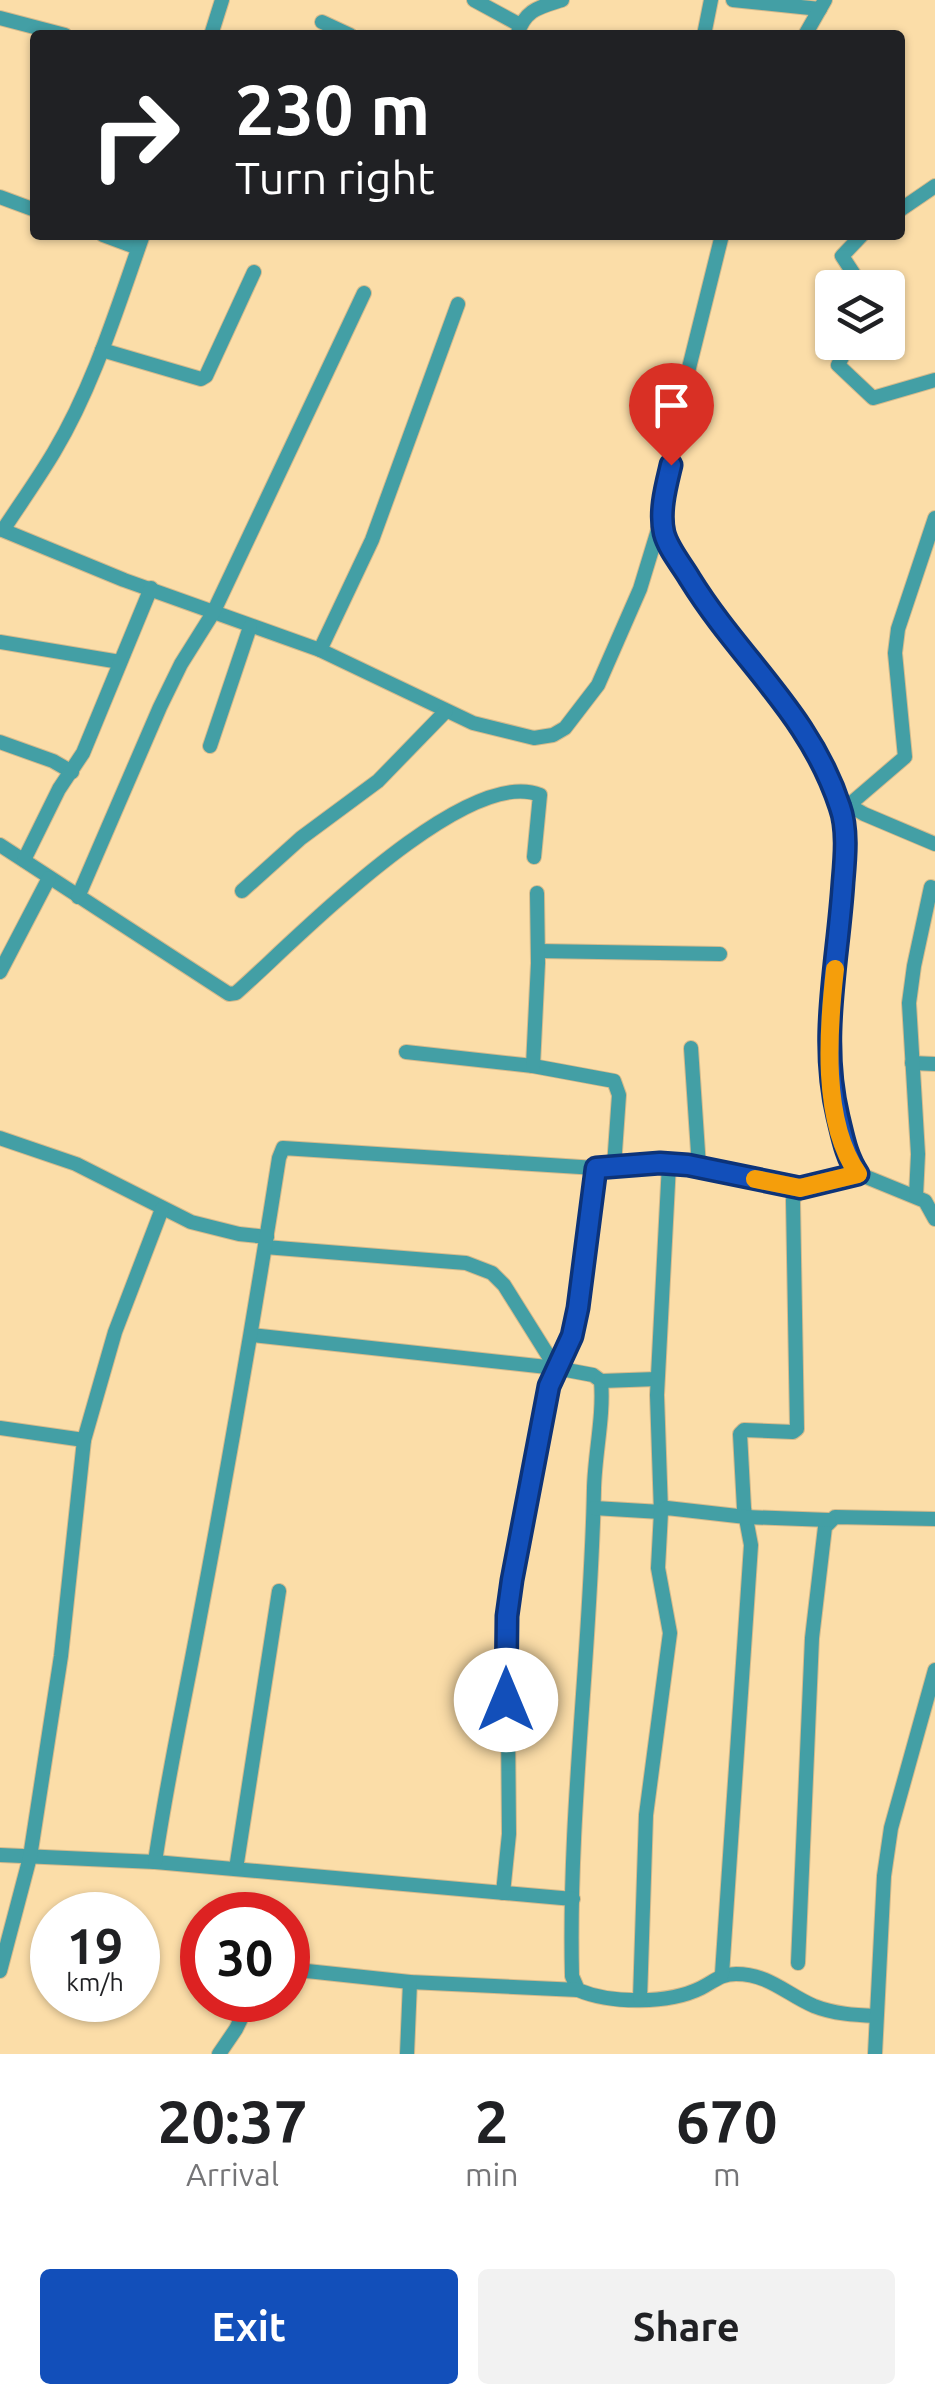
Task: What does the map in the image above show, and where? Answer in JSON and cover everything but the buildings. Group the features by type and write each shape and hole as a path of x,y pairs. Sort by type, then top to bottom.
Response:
{"street":[{"path":"213,30 222,0"},
{"path":"474,0 518,30 535,7 562,0"},
{"path":"705,30 711,0"},
{"path":"734,0 822,5 808,30"},
{"path":"0,18 47,30"},
{"path":"322,22 339,30"},
{"path":"905,207 935,186"},
{"path":"0,197 30,208"},
{"path":"141,242 102,350 55,451 1,530 250,627 320,650 472,723 534,738 565,728 598,684 640,589 663,513 683,392 721,240"},
{"path":"851,270 842,256 857,240"},
{"path":"102,350 201,379 206,376 254,272"},
{"path":"78,897 180,664 213,613 364,293"},
{"path":"320,650 372,540 458,304"},
{"path":"841,360 838,365 874,398 935,380"},
{"path":"663,513 664,534 715,619 798,720 843,805 845,860 827,1030 830,1082 845,1146 858,1174"},
{"path":"843,805 905,757 895,652 898,629 935,518"},
{"path":"24,860 59,789 83,753 150,588"},
{"path":"210,746 250,627"},
{"path":"0,642 120,662"},
{"path":"242,892 301,838 378,781 446,711"},
{"path":"0,742 72,772"},
{"path":"0,845 229,994 246,984 385,860 438,820 466,805 522,791 540,795 534,857"},
{"path":"843,805 935,844"},
{"path":"0,972 50,878"},
{"path":"916,1196 910,1003 930,887"},
{"path":"532,1066 537,893"},
{"path":"538,951 720,954"},
{"path":"692,1048 698,1167"},
{"path":"406,1052 614,1080 619,1095 614,1166"},
{"path":"912,1063 935,1064"},
{"path":"0,1138 76,1164 162,1209 212,1228 266,1242 466,1263 492,1272 556,1368"},
{"path":"155,1862 168,1769 195,1644 252,1336 279,1158 284,1148 596,1168 668,1164 800,1188 858,1174 925,1200 935,1219"},
{"path":"640,1998 646,1815 670,1644 658,1568 661,1512 657,1379 668,1164"},
{"path":"504,1893 509,1834 507,1616 541,1427 556,1368 572,1336 578,1308 596,1168"},
{"path":"722,1974 751,1546 740,1434 744,1430 792,1432 800,1422 793,1200 800,1188"},
{"path":"0,1971 30,1857 61,1656 84,1440 115,1332 162,1209"},
{"path":"252,1336 556,1368 593,1375 600,1381 657,1379"},
{"path":"578,1990 572,1976 573,1899 592,1594 600,1381"},
{"path":"0,1428 84,1440"},
{"path":"594,1508 661,1512 666,1508 829,1520 935,1519"},
{"path":"798,1963 812,1638 829,1520"},
{"path":"236,1869 279,1590"},
{"path":"875,2054 884,1876 891,1828 935,1670"},
{"path":"0,1855 155,1862 573,1899"},
{"path":"310,1971 640,1998 699,1989 722,1974 757,1975 815,2006 876,2016"},
{"path":"407,2054 410,1982"},
{"path":"220,2054 239,2022"}],"slow traffic":[{"path":"755,1179 800,1188 858,1174 845,1146 830,1082 827,1030 835,969"}],"route":[{"path":"506,1700 507,1616 512,1580 549,1386 572,1336 578,1308 596,1168 688,1165 800,1188 858,1174 845,1146 830,1082 827,1030 845,860 842,811 823,761 798,720 715,619 664,534 663,513 671,465"}]}
